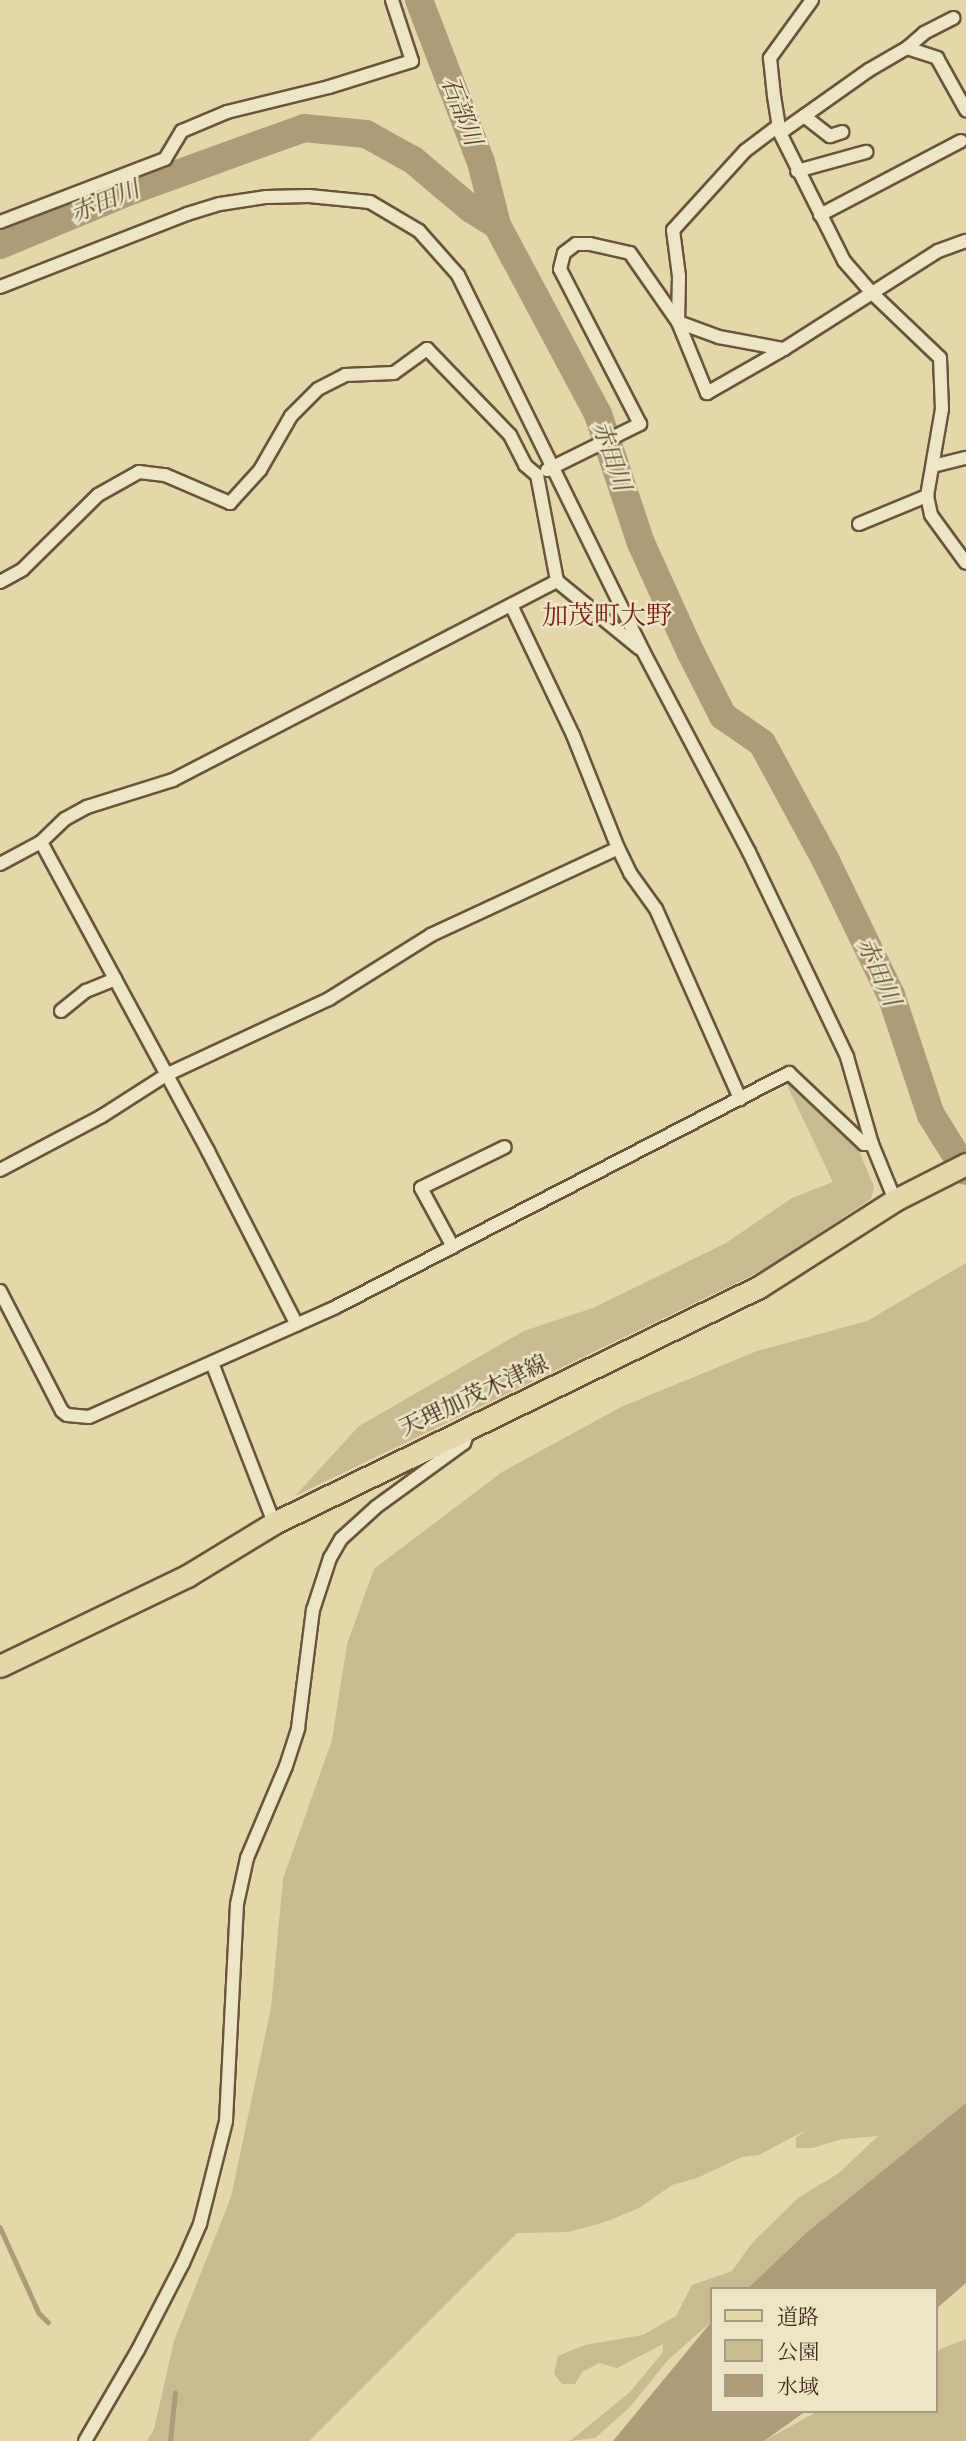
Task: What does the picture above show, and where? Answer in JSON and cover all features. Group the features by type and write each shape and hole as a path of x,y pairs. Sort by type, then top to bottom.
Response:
{"main road":[{"name":"天理加茂木津線","path":"0,1666 187,1576 274,1523 759,1287 895,1200 966,1164"}],"street":[{"path":"0,222 165,159 182,131 228,112 329,87 412,61 392,0"},
{"path":"812,0 770,58 779,129 797,171 844,261 872,293 940,358 942,409 927,496 931,515 966,563"},
{"path":"678,322 679,276 673,230 745,151 908,48 924,33 953,18"},
{"path":"908,48 937,58 966,110"},
{"path":"804,116 830,136 842,132"},
{"path":"820,215 961,141"},
{"path":"797,171 866,152"},
{"path":"0,287 220,204 266,197 309,196 370,202 419,231 458,275 643,651 749,852 847,1057 872,1144 895,1200"},
{"path":"537,475 640,424 561,268 564,253 576,244 590,244 631,253 678,322 707,393 784,349 938,251 966,241"},
{"path":"678,322 719,337 784,349"},
{"path":"0,582 23,569 98,495 139,472 165,475 230,503 260,470 291,416 318,389 345,375 394,373 427,349 510,435 525,466 537,475 557,581 643,651"},
{"path":"933,466 966,458"},
{"path":"859,524 927,496"},
{"path":"0,864 41,842 65,819 87,807 173,780 557,581"},
{"path":"510,605 573,735 618,848 630,873 656,909 740,1099"},
{"path":"41,842 297,1325"},
{"path":"0,1170 102,1115 166,1075 328,999 431,935 618,848"},
{"path":"61,1011 86,991 115,979"},
{"path":"0,1291 66,1415 89,1417 297,1325 789,1073 864,1144 872,1144"},
{"path":"453,1247 421,1188 505,1147"},
{"path":"212,1363 274,1523"},
{"path":"85,2441 138,2350 200,2224 226,2122 237,1904 247,1858 298,1728 313,1610 330,1558 341,1539 376,1507 464,1443 469,1429"}],"green space":[{"path":"785,1081 791,1082 857,1146 874,1187 871,1199 763,1270 295,1496 359,1426 524,1331 593,1308 726,1243 792,1198 833,1182"},
{"path":"966,1263 966,2103 805,2234 749,2287 710,2287 710,2323 668,2360 630,2407 595,2438 570,2441 630,2392 663,2352 663,2344 617,2368 599,2363 582,2372 575,2384 562,2384 554,2374 558,2356 585,2345 643,2335 676,2316 692,2285 732,2271 752,2243 798,2198 839,2173 878,2136 842,2139 812,2148 796,2148 796,2138 806,2130 759,2155 742,2157 697,2178 672,2185 639,2208 605,2222 568,2232 517,2233 309,2441 147,2441 154,2429 174,2341 231,2197 271,2008 283,1879 332,1740 347,1644 374,1569 502,1472 621,1407 757,1351 867,1321"},
{"path":"966,2339 966,2441 764,2441 814,2413 938,2413 938,2350"}],"water":[{"path":"966,2103 966,2283 938,2307 938,2287 749,2287 805,2234"},
{"path":"710,2323 710,2413 803,2413 764,2441 613,2441"}],"waterway":[{"name":"石部川","path":"419,0 481,162 497,225"},
{"name":"赤田川","path":"0,245 133,190 304,128 366,134 413,160 471,209 497,225 598,414 641,543 691,653 723,716 762,743 826,861 891,995 931,1115 966,1171"},
{"path":"0,2227 39,2313 48,2322"},
{"path":"170,2441 175,2393"}],"district":[{"name":"加茂町大野","path":"607,616"}]}
